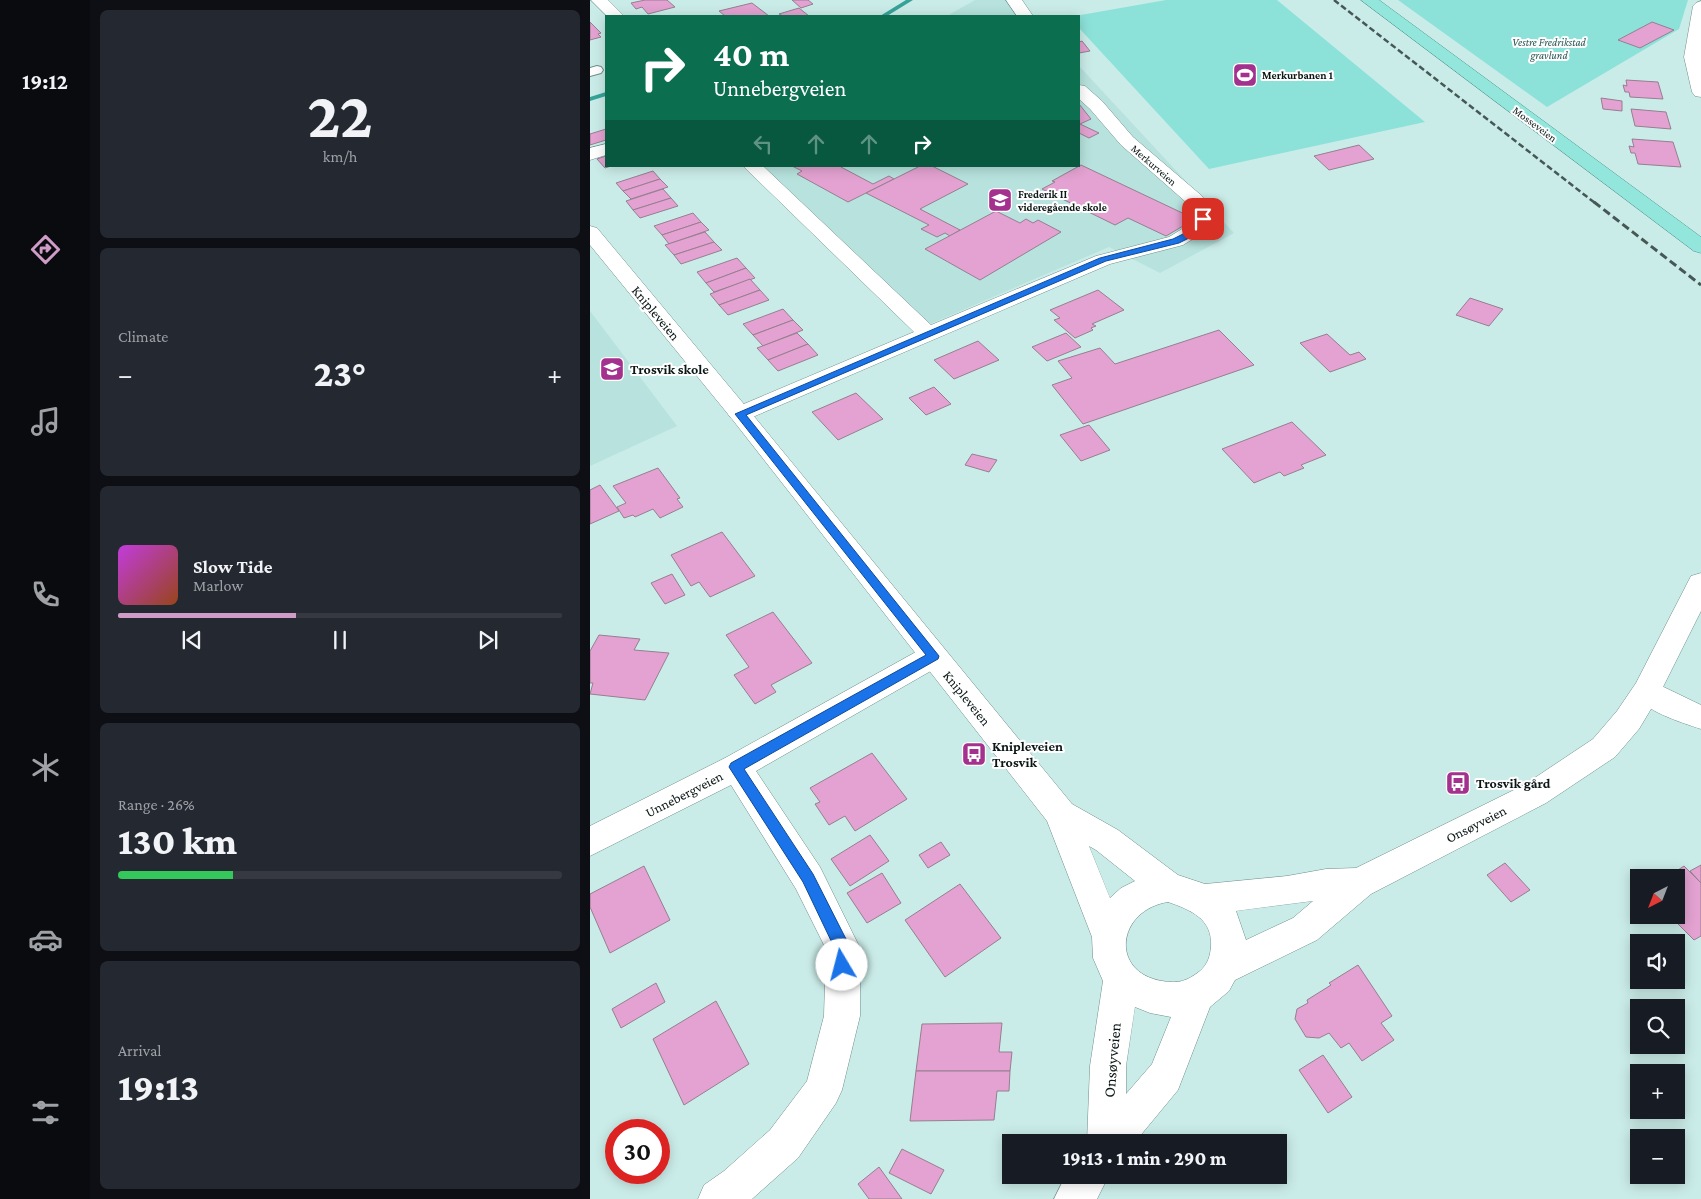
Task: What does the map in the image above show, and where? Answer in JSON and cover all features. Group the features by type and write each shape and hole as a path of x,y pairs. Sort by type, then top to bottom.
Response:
{"highway":[{"name":"Mosseveien","path":"1369,0 1701,247"}],"street":[{"path":"599,0 615,15"},
{"path":"1014,0 1024,15"},
{"path":"1701,6 1696,57 1701,92"},
{"name":"Merkurveien","path":"740,414 927,333 1103,260 1176,241 1198,228 1203,219 1203,214 1195,200 1127,141 1096,104 1080,91"},
{"path":"590,154 605,149"},
{"path":"753,167 927,333"},
{"name":"Knipleveien","path":"590,232 740,414 1061,814 1109,936"},
{"name":"Onsøyveien","path":"1225,967 1304,929 1359,883 1535,794 1604,748 1628,720 1647,691 1701,583"},
{"name":"Unnebergveien","path":"590,842 736,767 933,656"},
{"path":"1647,691 1681,710 1701,717"},
{"path":"718,1199 738,1185 784,1144 823,1090 842,1016 842,948 808,878 736,767"},
{"name":"Knipleveien","path":"1061,814 1107,840 1168,887"},
{"name":"Onsøyveien","path":"1205,899 1287,891 1326,884 1359,883"},
{"path":"1168,887 1188,890 1205,899 1219,912 1228,929 1230,948 1225,967 1214,983 1197,995 1177,1000 1156,999 1137,991 1121,978 1111,961 1109,936 1112,923 1117,914 1132,899 1149,890 1168,887"},
{"name":"Onsøyveien","path":"1106,1134 1108,1066 1121,978"},
{"path":"1117,1134 1165,1077 1197,995"},
{"path":"1074,1199 1083,1184"}],"shaded area":[{"path":"975,0 1017,0 1031,15 949,15"},
{"name":"Frederik II videregående skole","path":"1080,67 1234,233 1160,273 1109,247 930,324 761,167 1080,167"},
{"name":"Trosvik skole","path":"590,311 677,426 590,466"}],"green space":[{"name":"Merkurbanen 1","path":"1166,0 1277,0 1425,122 1209,169 1080,29 1080,15"},
{"name":"Vestre Fredrikstad gravlund","path":"1398,0 1688,0 1679,29 1547,107"}],"building":[{"path":"645,0 667,0 675,7 648,14 642,7 636,9 631,3"},
{"path":"792,0 808,0 813,4 801,8"},
{"path":"752,3 768,15 724,15 719,11"},
{"path":"799,8 808,15 781,15 779,14"},
{"path":"590,22 601,33 598,34 601,37 590,40"},
{"path":"1652,22 1674,30 1640,48 1618,40"},
{"path":"1082,41 1090,51 1080,53 1080,42"},
{"path":"1626,80 1658,82 1663,99 1630,97 1629,92 1625,92 1623,85 1627,86"},
{"path":"1601,98 1622,101 1622,111 1603,109"},
{"path":"1080,105 1091,119 1080,124"},
{"path":"1631,109 1666,112 1671,129 1635,126"},
{"path":"1080,124 1099,133 1089,138 1080,134"},
{"path":"605,129 605,140 590,145 590,134"},
{"path":"1632,139 1673,142 1681,167 1638,164 1635,153 1631,153 1629,146 1634,147"},
{"path":"1359,145 1374,159 1329,170 1314,156"},
{"path":"605,156 605,167 608,167 605,168 597,159"},
{"path":"1080,166 1195,219 1166,236 1128,218 1115,225 1042,189 1055,182 1052,181"},
{"path":"794,167 841,167 873,184 889,176 894,179 848,202 797,174 802,171"},
{"path":"918,167 934,167 968,184 920,209 960,230 950,236 945,233 937,237 921,229 929,225 866,193"},
{"path":"653,171 660,179 623,191 616,183"},
{"path":"660,179 668,187 631,199 623,191"},
{"path":"663,189 671,198 633,210 626,201"},
{"path":"671,198 678,206 640,218 633,210"},
{"path":"996,211 1020,223 1026,219 1033,223 1038,220 1061,232 980,280 925,249"},
{"path":"693,213 701,222 662,235 654,226"},
{"path":"701,222 709,230 669,244 662,235"},
{"path":"705,232 714,242 674,255 665,245"},
{"path":"714,242 722,250 681,264 674,255"},
{"path":"737,258 746,268 706,283 697,272"},
{"path":"746,268 755,278 714,292 706,283"},
{"path":"750,279 760,290 719,305 710,294"},
{"path":"760,290 769,300 728,315 719,305"},
{"path":"1098,290 1124,310 1092,324 1096,326 1091,328 1093,330 1075,338 1054,320 1060,318 1050,310"},
{"path":"1470,298 1503,309 1489,326 1456,315"},
{"path":"783,309 793,320 753,335 743,324"},
{"path":"793,320 803,330 763,346 753,335"},
{"path":"1219,330 1254,365 1083,424 1052,385 1072,378 1058,361 1100,348 1115,364"},
{"path":"797,333 808,344 768,360 757,348"},
{"path":"1066,333 1081,347 1047,361 1032,347"},
{"path":"1327,334 1350,355 1359,352 1366,359 1330,372 1300,343"},
{"path":"978,341 999,360 954,379 934,360"},
{"path":"808,344 818,355 778,371 768,360"},
{"path":"934,387 951,404 926,415 909,398"},
{"path":"856,393 883,419 838,440 812,412"},
{"path":"1292,422 1326,455 1301,465 1304,468 1284,476 1280,472 1254,483 1222,449"},
{"path":"1089,425 1110,450 1081,461 1060,435"},
{"path":"972,454 997,460 989,472 965,465"},
{"path":"658,468 680,498 677,499 683,507 660,518 653,509 635,517 633,515 624,518 617,507 626,503 613,486"},
{"path":"600,485 619,511 590,524 590,490"},
{"path":"722,532 755,576 710,597 699,582 691,586 671,555"},
{"path":"672,574 685,595 665,604 651,583"},
{"path":"773,612 812,663 771,685 776,692 755,704 734,675 749,667 726,635"},
{"path":"599,635 640,639 634,650 669,653 645,700 590,694 593,683 590,683 590,651"},
{"path":"872,753 907,799 855,831 845,816 829,825 815,804 820,802 810,788"},
{"path":"870,835 889,861 850,886 831,859"},
{"path":"941,842 950,855 928,868 919,855"},
{"path":"1505,863 1530,890 1511,902 1487,875"},
{"path":"1701,865 1701,883 1690,871"},
{"path":"644,866 670,920 610,953 590,907 590,894"},
{"path":"1684,866 1701,883 1701,936 1694,940 1678,924 1685,924 1685,869 1680,869"},
{"path":"882,873 901,903 867,923 847,893"},
{"path":"960,884 1001,938 945,977 905,920"},
{"path":"1358,965 1392,1016 1381,1023 1394,1040 1362,1061 1349,1043 1341,1048 1329,1033 1319,1038 1306,1037 1295,1019 1297,1009 1308,1003 1307,1000 1331,985 1329,983"},
{"path":"656,983 665,1002 621,1028 612,1009"},
{"path":"716,1001 749,1064 684,1105 653,1039"},
{"path":"1002,1023 999,1052 1012,1052 1010,1071 916,1071 922,1024"},
{"path":"1323,1055 1352,1097 1328,1113 1299,1070"},
{"path":"916,1071 1010,1071 1009,1091 997,1091 994,1120 910,1121"},
{"path":"902,1149 944,1170 931,1194 889,1173"},
{"path":"879,1167 902,1199 869,1199 858,1184"}],"waterway":[{"path":"885,15 910,0"},
{"path":"590,99 605,94"}],"railway":[{"path":"1334,0 1595,203"},
{"path":"1594,202 1701,285"}],"place":[{"name":"Merkurbanen 1","path":"1245,75"},
{"name":"Frederik II videregående skole","path":"1000,200"},
{"name":"Trosvik skole","path":"612,369"},
{"name":"Knipleveien Trosvik","path":"974,754"},
{"name":"Trosvik gård","path":"1458,783"}],"route":[{"path":"842,965 842,948 808,878 736,767 933,656 740,414 927,333 1103,260 1176,241 1192,233 1198,228 1203,219"}]}
